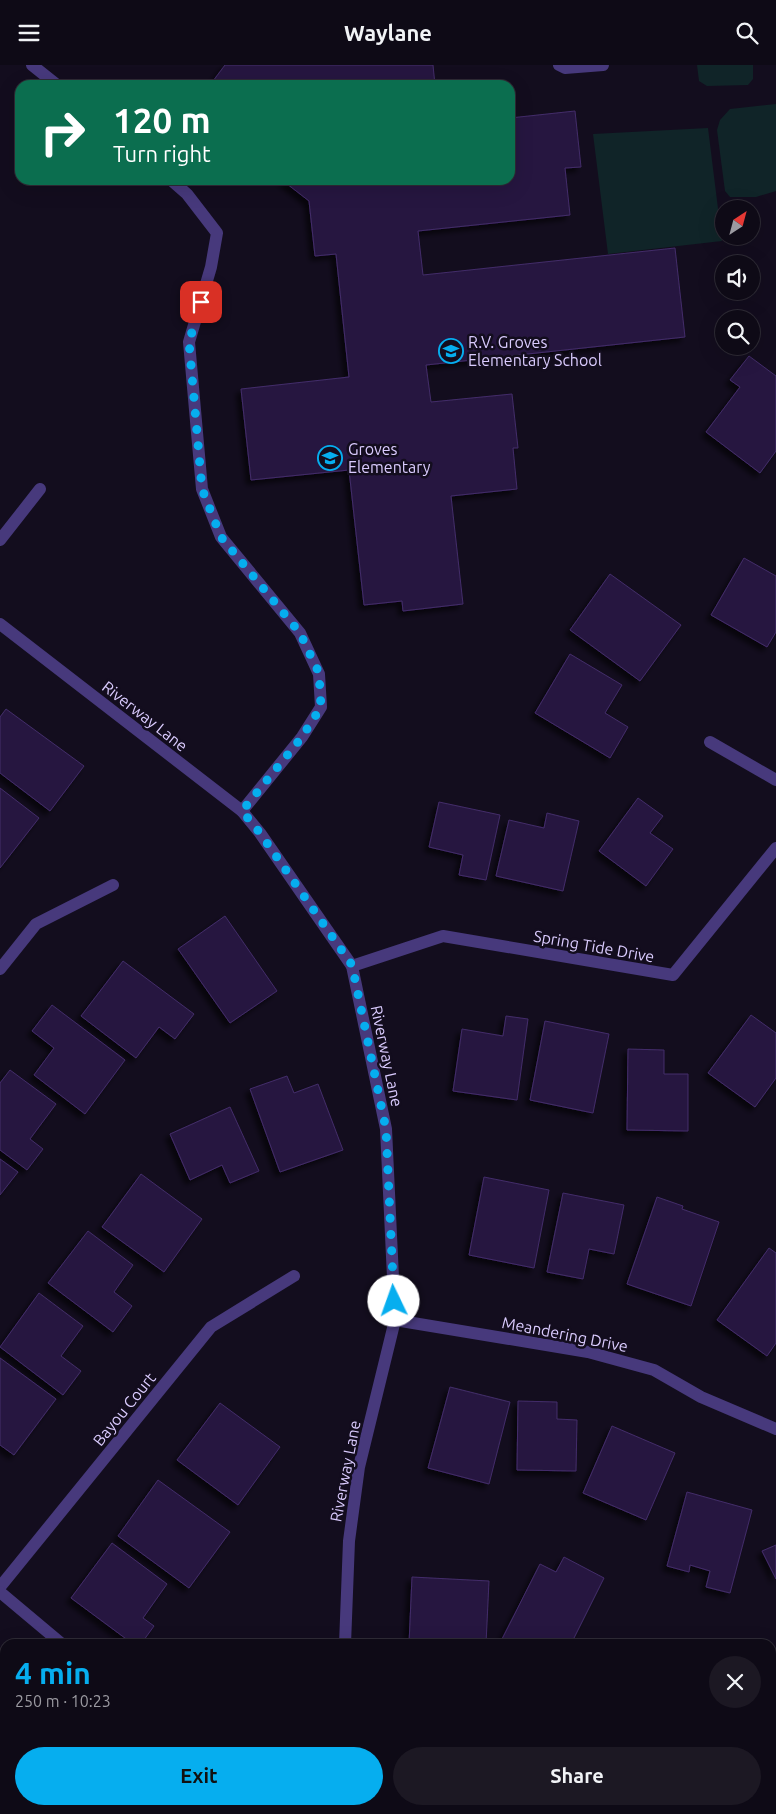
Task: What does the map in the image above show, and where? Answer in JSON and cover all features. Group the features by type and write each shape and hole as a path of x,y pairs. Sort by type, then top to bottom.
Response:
{"street":[{"path":"32,65 51,80"},
{"path":"559,65 565,68 603,65"},
{"path":"177,185 187,194 217,233 211,267 189,342 202,489 221,537 300,633 319,673 321,707 302,737 242,811"},
{"path":"0,540 40,489"},
{"name":"Riverway Lane","path":"0,624 242,811 260,833 352,965 386,1129 395,1320 360,1467 349,1541 345,1639"},
{"path":"710,742 776,780"},
{"name":"Spring Tide Drive","path":"352,965 443,937 673,975 776,848"},
{"path":"0,969 36,924 113,885"},
{"name":"Bayou Court","path":"0,1587 211,1327 294,1276"},
{"name":"Meandering Drive","path":"395,1320 588,1352 654,1370 700,1397 776,1429"},
{"path":"0,1592 56,1639"}],"green space":[{"path":"697,65 753,65 753,79 748,85 707,86 699,81"},
{"path":"776,104 776,191 756,197 730,197 725,191 717,130 720,120 730,109"},
{"path":"708,128 717,200 715,200 715,242 608,254 593,134"}],"building":[{"path":"225,65 433,65 434,80 214,80"},
{"name":"R.V. Groves Elementary School","path":"575,111 581,167 565,168 570,215 418,231 423,275 675,248 685,337 426,365 431,402 512,394 518,448 513,448 517,489 451,496 463,604 403,611 402,601 364,605 349,470 251,480 241,389 349,377 336,254 315,256 309,201 288,185 515,185 515,117"},
{"path":"749,356 776,376 776,451 760,473 706,432 740,387 730,380"},
{"path":"744,558 776,576 776,632 767,647 711,615"},
{"path":"610,574 681,625 640,681 570,630"},
{"path":"570,654 622,685 605,713 628,727 610,758 535,713"},
{"path":"6,709 84,766 50,811 0,773 0,717"},
{"path":"0,788 39,818 0,868"},
{"path":"638,798 663,816 650,833 673,849 646,886 599,851"},
{"path":"439,802 500,815 486,880 459,875 463,855 429,847"},
{"path":"547,813 579,821 563,891 496,876 509,820 544,828"},
{"path":"225,916 277,991 230,1023 178,949"},
{"path":"123,961 194,1014 175,1039 159,1027 136,1058 81,1016"},
{"path":"52,1005 125,1060 85,1114 34,1075 54,1048 32,1031"},
{"path":"751,1015 776,1033 776,1078 755,1107 708,1073"},
{"path":"506,1016 528,1019 517,1100 453,1091 462,1029 503,1036"},
{"path":"545,1021 609,1034 593,1113 530,1100"},
{"path":"628,1049 664,1050 664,1074 688,1074 688,1131 627,1130"},
{"path":"10,1070 56,1104 30,1139 43,1149 27,1170 0,1150 0,1083"},
{"path":"287,1076 294,1093 318,1084 343,1150 280,1172 250,1089"},
{"path":"230,1107 259,1171 230,1183 222,1165 190,1180 170,1134"},
{"path":"0,1159 18,1172 0,1195"},
{"path":"141,1174 202,1219 164,1272 102,1227"},
{"path":"484,1177 549,1190 534,1268 469,1255"},
{"path":"563,1193 624,1205 614,1254 589,1249 583,1279 547,1272"},
{"path":"657,1197 683,1206 682,1209 719,1222 691,1306 627,1284"},
{"path":"88,1231 133,1265 114,1292 132,1306 113,1332 48,1283"},
{"path":"769,1248 776,1253 776,1343 767,1356 717,1320"},
{"path":"39,1293 83,1326 61,1356 81,1371 63,1395 0,1347"},
{"path":"0,1358 56,1399 14,1455 0,1445"},
{"path":"450,1387 510,1402 489,1484 428,1468"},
{"path":"518,1401 557,1402 557,1419 577,1420 576,1471 517,1470"},
{"path":"220,1403 280,1447 238,1505 177,1460"},
{"path":"612,1426 675,1453 646,1520 583,1493"},
{"path":"158,1480 230,1532 189,1588 118,1536"},
{"path":"687,1492 752,1510 730,1593 706,1587 710,1571 690,1565 689,1572 667,1566"},
{"path":"112,1543 167,1584 143,1618 154,1626 145,1639 126,1639 71,1598"},
{"path":"776,1545 776,1579 762,1551"},
{"path":"564,1557 604,1578 574,1639 502,1639 540,1564 556,1572"},
{"path":"412,1577 489,1581 486,1639 409,1639"}],"place":[{"name":"R.V. Groves Elementary School","path":"451,351"},
{"name":"Groves Elementary","path":"330,458"}],"route":[{"path":"201,302 189,342 202,489 221,537 300,633 319,673 321,707 302,737 242,811 260,833 352,965 386,1129 394,1301"}]}
